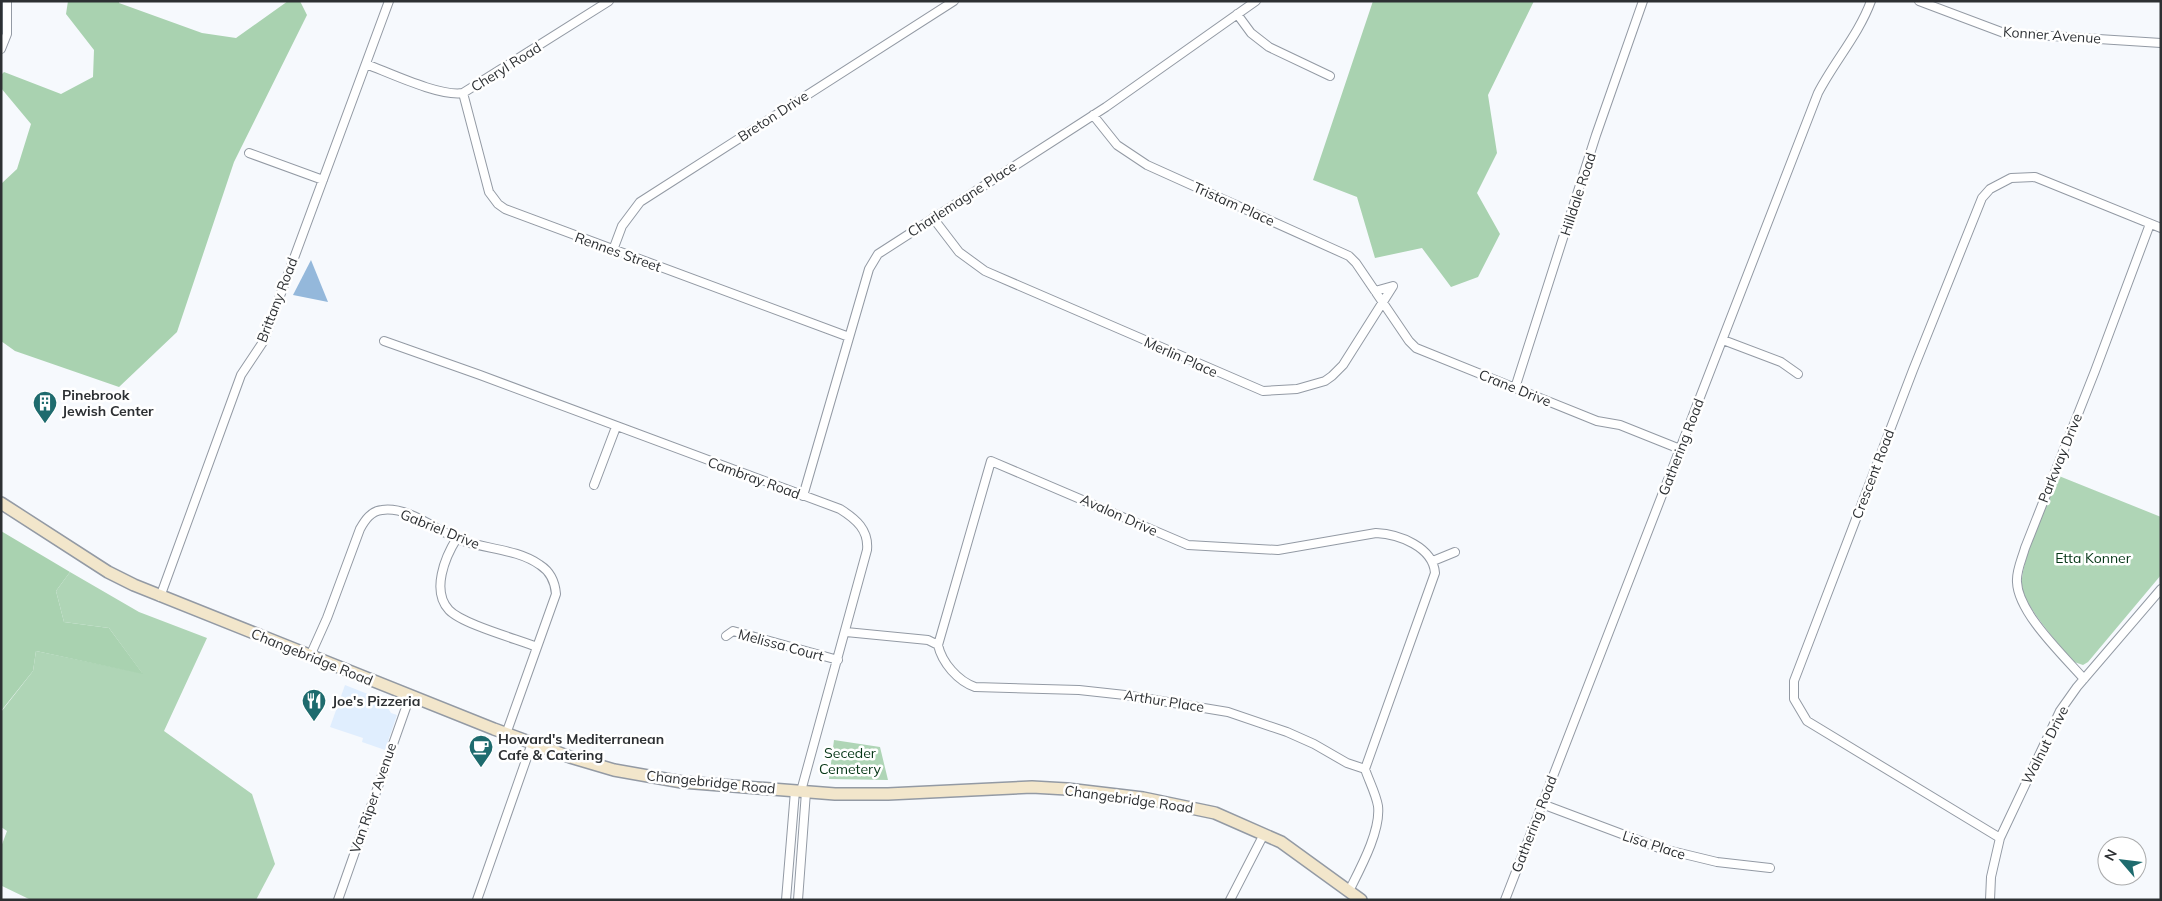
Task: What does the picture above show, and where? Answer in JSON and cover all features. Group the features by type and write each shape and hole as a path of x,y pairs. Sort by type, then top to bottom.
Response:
{"main road":[{"name":"Changebridge Road","path":"1,503 108,572 160,597 506,734 614,770 682,782 864,794 994,788 1067,789 1113,794 1195,808 1232,819 1293,849 1361,900"}],"street":[{"path":"1,49 7,34 7,1"},
{"name":"Brittany Road","path":"160,597 241,374 263,342 389,1"},
{"name":"Cheryl Road","path":"366,64 445,93 463,93 600,4 609,1"},
{"name":"Breton Drive","path":"613,250 622,226 640,202 954,1"},
{"name":"Charlemagne Place","path":"804,496 869,269 878,254 1093,115 1256,1"},
{"name":"Hilldale Road","path":"1514,388 1596,135 1643,1"},
{"name":"Gathering Road","path":"1505,900 1818,94 1829,72 1866,14 1871,1"},
{"name":"Konner Avenue","path":"1919,1 2004,34 2161,42"},
{"path":"1237,14 1251,33 1268,47 1330,76"},
{"name":"Rennes Street","path":"463,93 489,192 498,204 514,213 849,337"},
{"name":"Tristam Place","path":"1093,115 1118,146 1147,165 1349,256 1375,291"},
{"path":"249,153 323,180"},
{"name":"Crescent Road","path":"2000,838 1808,721 1794,699 1794,681 1913,370 1982,198 2000,182 2017,177 2035,177 2087,196 2161,228"},
{"name":"Merlin Place","path":"933,218 959,252 985,271 1263,391 1311,386 1332,376 1343,365 1393,286 1375,291"},
{"name":"Parkway Drive","path":"2084,679 2026,608 2017,589 2017,575 2025,548 2095,371 2150,224"},
{"name":"Crane Drive","path":"1375,291 1409,342 1416,348 1597,421 1620,425 1680,449"},
{"path":"1723,340 1781,362 1798,374"},
{"name":"Cambray Road","path":"384,341 840,509 850,515 865,533 867,550 801,791"},
{"path":"594,485 616,427"},
{"name":"Avalon Drive","path":"938,645 991,461 1184,545 1278,550 1376,534 1388,534 1407,541 1426,552 1433,561"},
{"name":"Gabriel Drive","path":"310,656 327,618 360,529 370,515 381,510 401,512 418,518 457,538 529,559 541,566 552,577 556,594 506,734"},
{"path":"457,538 448,555 442,578 441,589 446,606 454,615 466,621 537,647"},
{"path":"1350,891 1361,868 1377,821 1378,804 1365,769 1435,579 1433,561 1455,552"},
{"name":"Walnut Drive","path":"1990,900 1991,877 2000,838 2060,710 2161,589"},
{"name":"Melissa Court","path":"726,636 733,631 838,660"},
{"path":"846,632 916,637 938,645"},
{"name":"Arthur Place","path":"938,645 955,674 975,687 993,689 1054,688 1088,691 1228,712 1287,732 1314,744 1347,763 1365,769"},
{"name":"Van Riper Avenue","path":"338,900 410,696"},
{"path":"477,900 532,743"},
{"path":"786,900 801,791"},
{"path":"798,900 801,791"},
{"name":"Lisa Place","path":"1542,804 1669,851 1717,862 1770,868"},
{"path":"1230,900 1264,834"}],"shaded area":[{"path":"345,685 383,700 391,713 397,715 385,750 362,742 363,738 330,727"}],"green space":[{"path":"68,1 119,1 119,3 202,33 236,38 288,1 300,1 307,15 234,162 177,332 119,387 15,351 1,341 1,184 17,169 31,124 1,88 1,75 4,72 61,94 93,77 94,50 66,14"},
{"path":"1373,1 1534,1 1488,95 1497,153 1477,193 1500,234 1478,277 1451,287 1422,248 1375,258 1357,197 1313,180"},
{"name":"Etta Konner","path":"2059,476 2161,517 2161,575 2088,662 2083,665 2074,662 2044,626 2029,605 2022,586 2022,576 2030,548 2042,514"},
{"path":"1,531 70,572 56,591 64,622 109,628 143,674 36,651 33,671 1,711"},
{"path":"70,572 139,612 207,638 164,731 252,794 275,864 256,900 31,900 2,886 1,847 7,831 1,827 1,712 33,671 36,651 142,673 109,628 64,622 56,591"},
{"name":"Seceder Cemetery","path":"834,740 880,747 888,780 829,779"}],"water":[{"path":"311,260 328,302 293,295"}],"place":[{"name":"Pinebrook Jewish Center","path":"45,424"},
{"name":"Joe's Pizzeria","path":"314,722"},
{"name":"Howard's Mediterranean Cafe & Catering","path":"481,768"}]}
